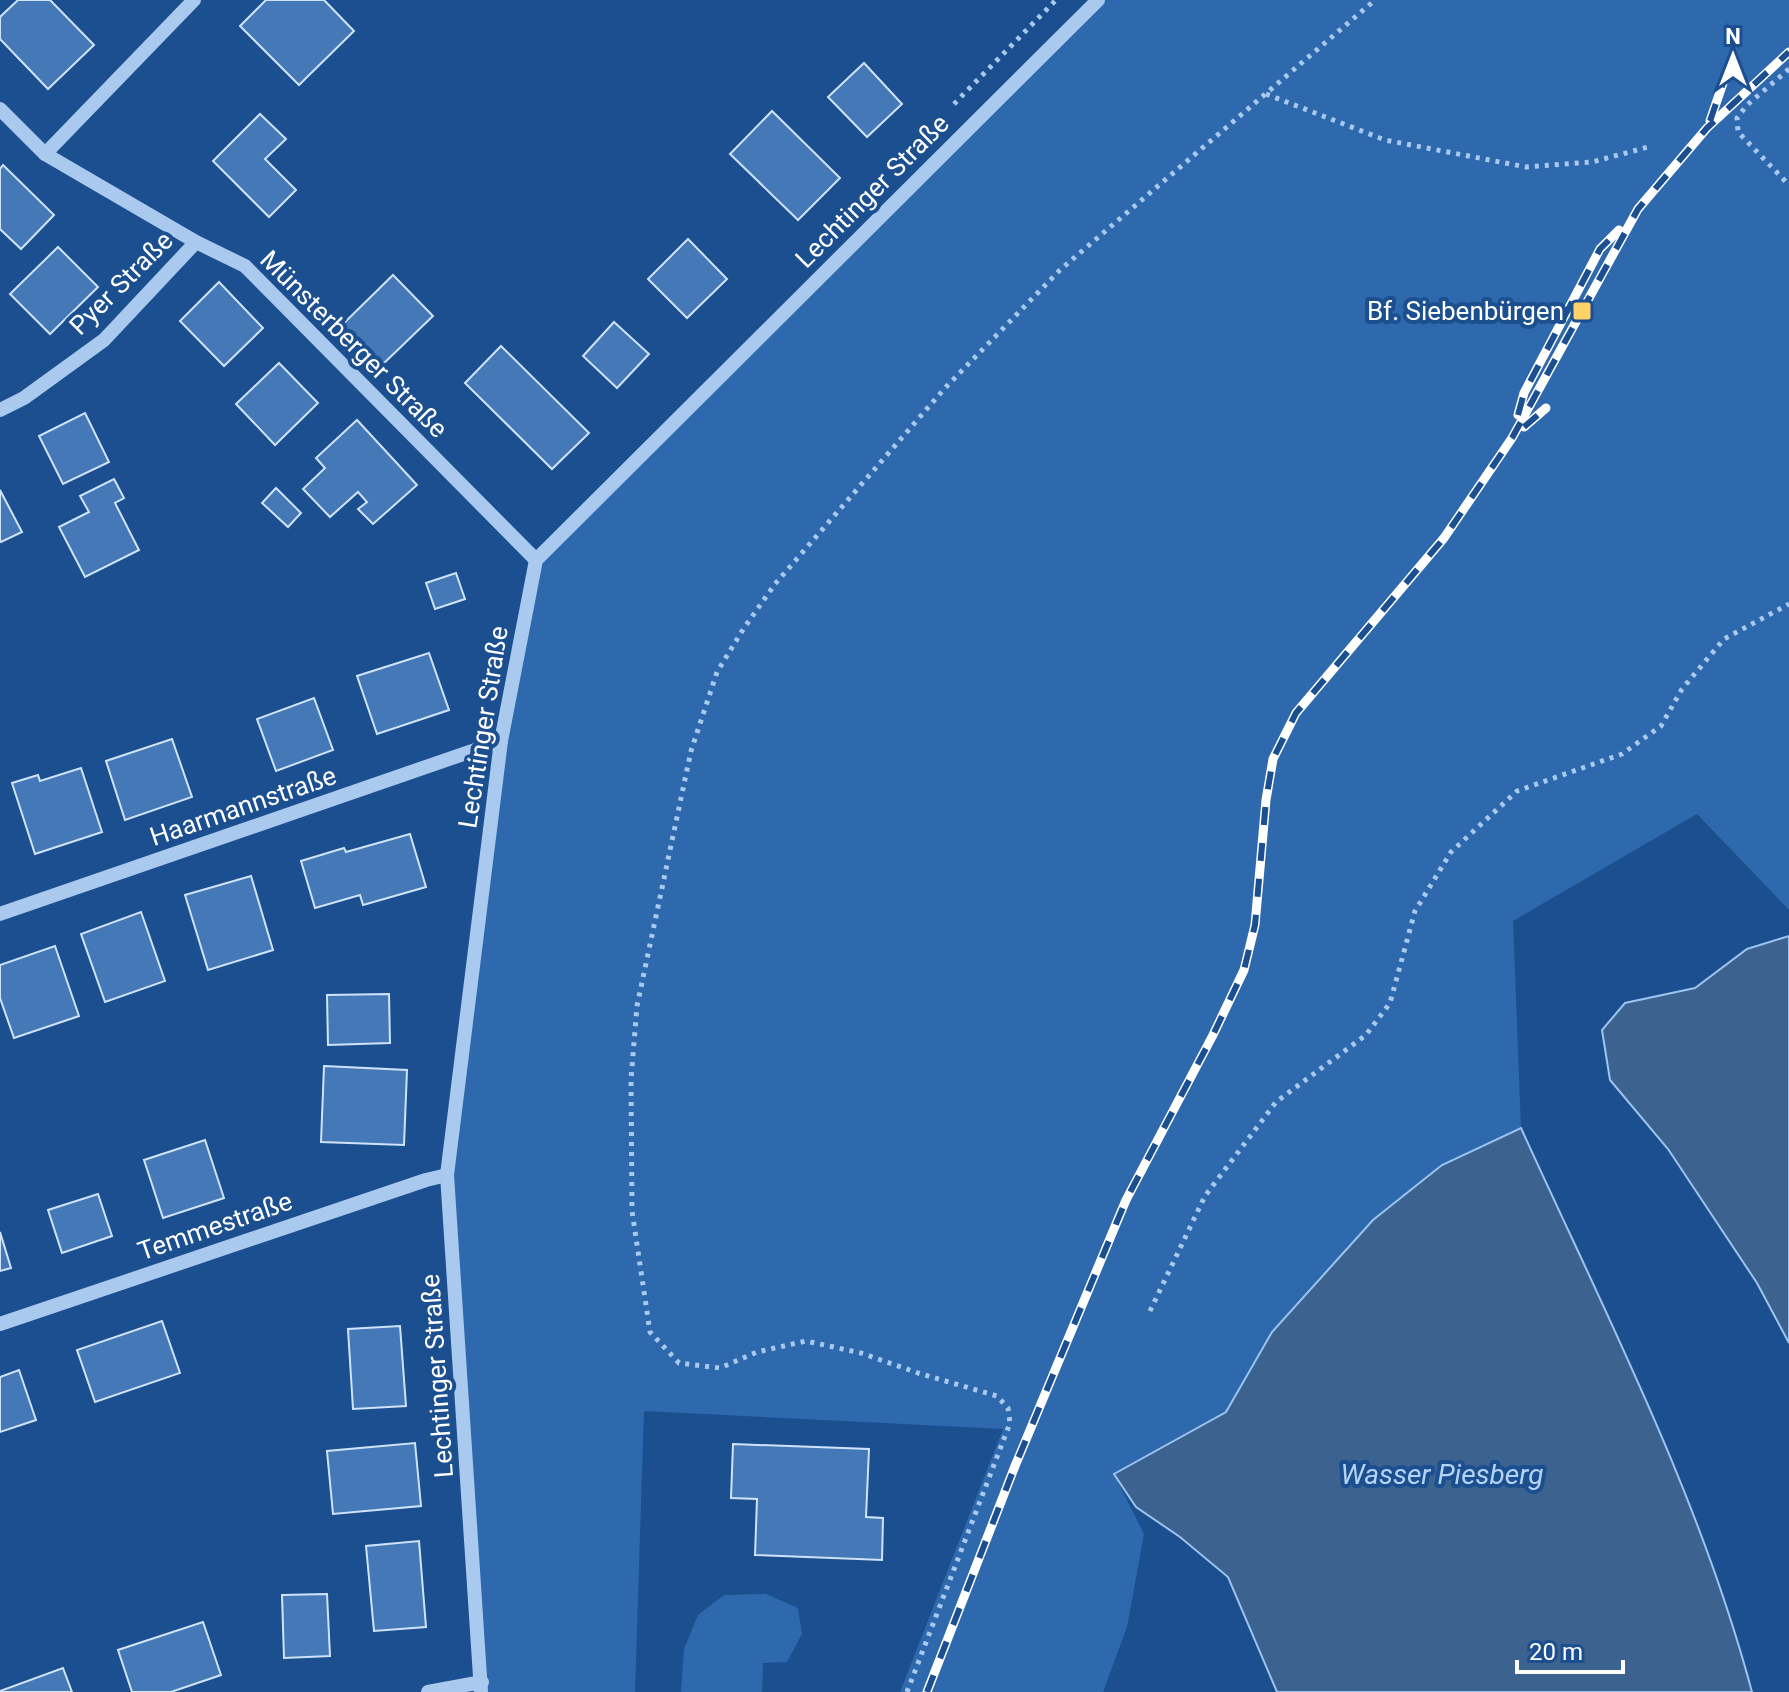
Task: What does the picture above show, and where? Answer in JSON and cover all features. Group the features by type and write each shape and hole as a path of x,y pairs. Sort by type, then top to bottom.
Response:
{"street":[{"path":"45,154 194,0"},
{"name":"Lechtinger Straße","path":"482,1687 447,1175 501,741 536,560 1098,0"},
{"name":"Münsterberger Straße","path":"0,109 45,154 196,242 245,266 536,560"},
{"name":"Pyer Straße","path":"0,410 24,398 104,340 196,242"},
{"name":"Haarmannstraße","path":"0,914 501,741"},
{"name":"Temmestraße","path":"0,1324 447,1175"},
{"path":"428,1692 482,1687"}],"path":[{"path":"949,109 1056,0"},
{"path":"907,1692 1010,1423 1008,1408 997,1396 861,1353 806,1341 757,1352 720,1368 679,1363 650,1332 632,1211 631,1079 637,1006 691,751 717,672 775,584 945,388 1060,270 1375,0"},
{"path":"1789,69 1747,105 1737,118 1738,132 1789,185"},
{"path":"1265,94 1385,140 1526,167 1592,162 1652,146"},
{"path":"1150,1311 1205,1196 1276,1102 1366,1035 1390,1003 1415,911 1451,852 1517,791 1622,754 1661,726 1682,689 1724,639 1789,604"}],"shaded area":[{"path":"1098,0 1789,0 1789,910 1697,814 1513,921 1521,1128 1442,1165 1373,1220 1272,1332 1226,1412 1114,1474 1144,1534 1127,1627 1103,1692 900,1692 1003,1429 644,1411 635,1692 481,1692 447,1175 501,741 536,560"},
{"path":"766,1594 798,1608 802,1634 787,1662 763,1663 762,1692 681,1692 684,1649 698,1615 724,1595"}],"water":[{"path":"1789,936 1789,1343 1757,1283 1668,1149 1610,1080 1602,1030 1625,1003 1695,988 1747,949"},
{"name":"Wasser Piesberg","path":"1521,1128 1678,1475 1730,1619 1752,1692 1277,1692 1228,1577 1180,1537 1136,1507 1114,1474 1226,1412 1272,1332 1373,1220 1442,1165"}],"building":[{"path":"18,0 50,0 94,45 48,89 0,39 0,17"},
{"path":"266,0 324,0 354,31 299,85 240,26"},
{"path":"864,63 902,104 867,137 828,97"},
{"path":"772,111 840,178 798,220 730,154"},
{"path":"260,114 286,139 265,159 296,190 269,217 213,161"},
{"path":"3,165 54,215 21,249 0,229 0,169"},
{"path":"688,239 727,279 687,318 648,279"},
{"path":"58,247 98,287 50,334 10,294"},
{"path":"393,275 433,316 382,365 342,325"},
{"path":"219,282 263,328 224,366 180,321"},
{"path":"614,322 649,354 617,388 583,356"},
{"path":"501,346 589,433 552,469 465,383"},
{"path":"279,363 318,403 275,445 236,404"},
{"path":"85,413 109,462 63,484 39,436"},
{"path":"357,420 417,485 373,524 358,509 367,502 358,492 330,517 303,489 325,468 316,458"},
{"path":"114,479 124,498 115,503 139,550 85,577 59,527 89,512 80,496"},
{"path":"276,488 301,513 288,527 262,503"},
{"path":"0,490 22,532 1,542 0,540"},
{"path":"456,573 465,599 435,609 426,583"},
{"path":"429,653 449,710 377,734 357,676"},
{"path":"314,698 333,750 276,771 257,719"},
{"path":"172,739 192,797 125,820 106,761"},
{"path":"81,768 102,832 35,854 12,783 38,775 40,781"},
{"path":"410,834 426,887 363,905 360,895 315,908 301,861"},
{"path":"251,876 273,950 208,970 185,895"},
{"path":"141,912 165,981 105,1002 81,934"},
{"path":"55,946 79,1016 14,1038 0,998 0,965"},
{"path":"389,994 390,1043 328,1045 327,995"},
{"path":"324,1066 407,1070 404,1145 321,1142"},
{"path":"205,1140 224,1198 163,1218 144,1160"},
{"path":"98,1194 112,1236 62,1253 48,1210"},
{"path":"0,1232 11,1268 0,1271"},
{"path":"162,1321 180,1373 95,1402 77,1350"},
{"path":"400,1326 406,1406 353,1409 348,1329"},
{"path":"19,1370 36,1420 0,1432 0,1377"},
{"path":"415,1443 421,1506 333,1514 327,1451"},
{"path":"733,1444 869,1449 866,1517 883,1518 882,1560 755,1555 757,1499 731,1498"},
{"path":"419,1541 426,1627 374,1631 366,1546"},
{"path":"327,1594 330,1656 284,1658 282,1595"},
{"path":"203,1622 221,1675 171,1692 132,1692 118,1650"},
{"path":"63,1668 72,1692 0,1692 0,1691"}],"railway":[{"path":"927,1692 1015,1466 1126,1200 1244,970 1255,925 1266,800 1273,759 1296,713 1444,538 1512,438 1638,209 1707,128 1789,52"},
{"path":"1710,121 1723,83"},
{"path":"1518,415 1524,393 1600,249 1619,230"},
{"path":"1524,427 1546,408"}],"place":[{"name":"Bf. Siebenbürgen","path":"1582,311"}]}
